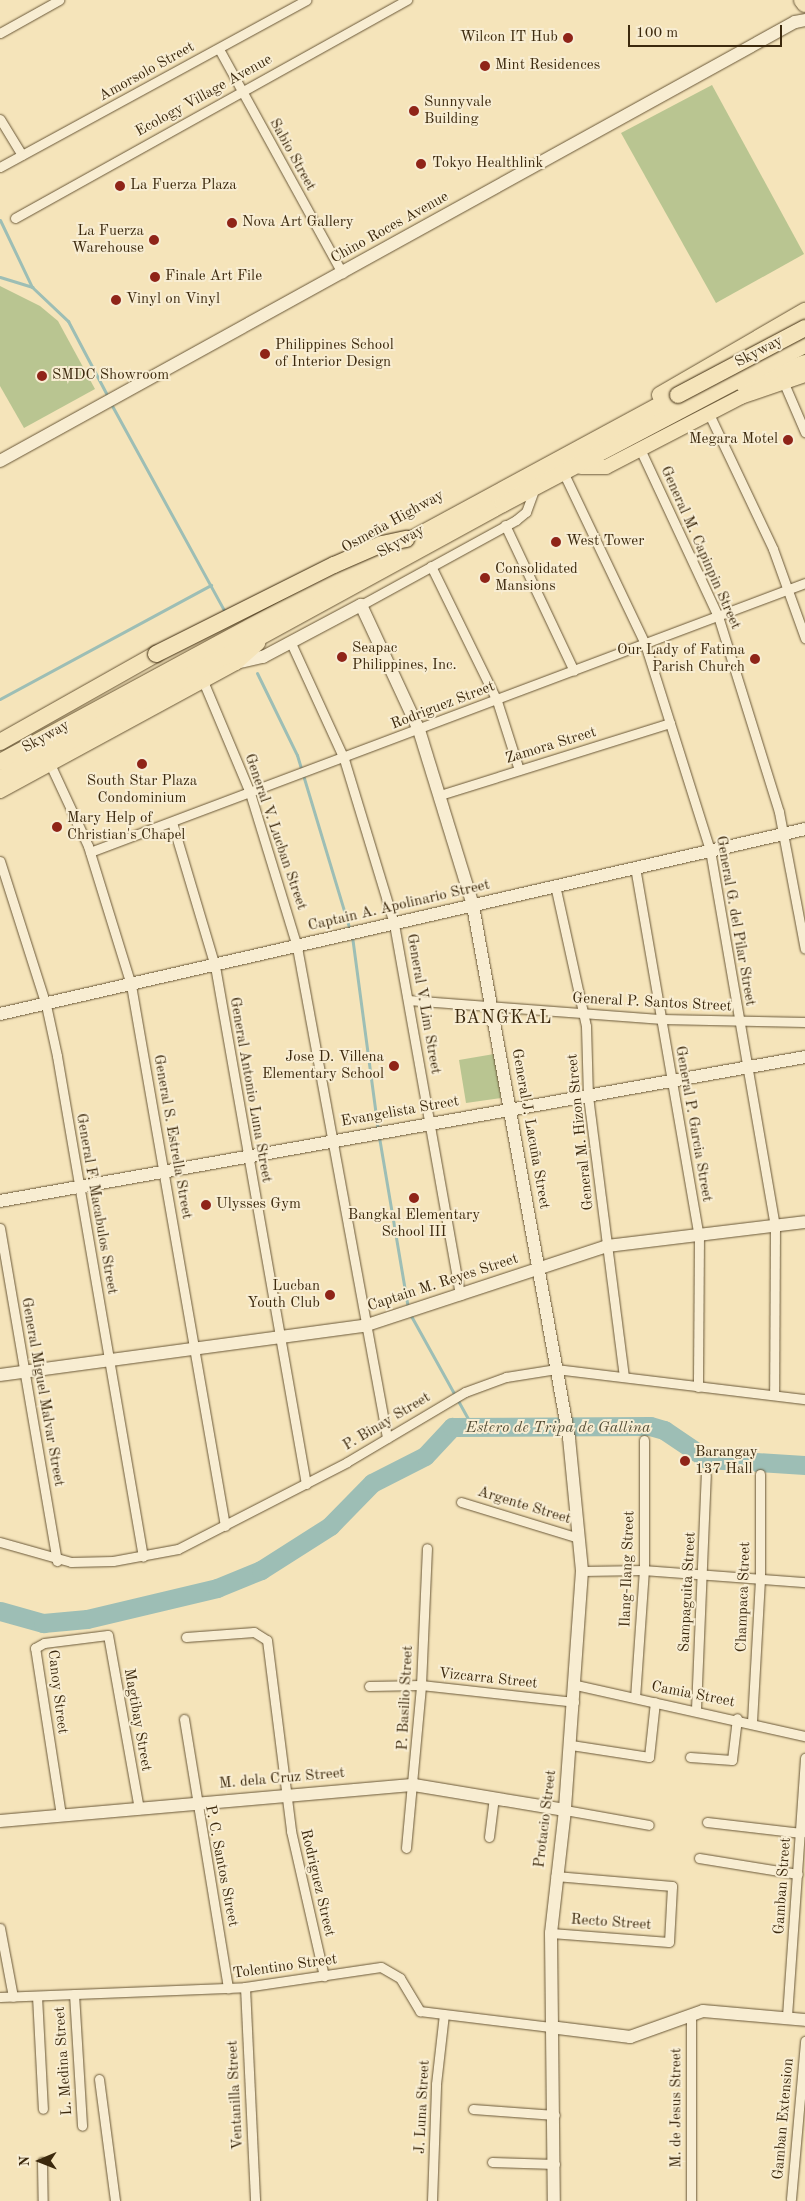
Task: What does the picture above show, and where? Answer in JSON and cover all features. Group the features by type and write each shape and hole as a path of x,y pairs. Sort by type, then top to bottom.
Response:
{"highway":[{"path":"802,0 805,4"},
{"path":"625,416 805,311"},
{"name":"Skyway","path":"0,762 406,539 805,326"},
{"name":"Skyway","path":"0,779 503,504 805,345"},
{"path":"0,742 252,605 382,544 406,539"}],"main road":[{"name":"Osmeña Highway","path":"0,756 625,416 805,326"},
{"path":"777,339 805,333"},
{"path":"0,791 236,663 255,645 581,467 701,405 805,362"},
{"path":"581,467 606,467 709,414 783,381 805,375"}],"street":[{"path":"0,33 59,0"},
{"name":"Amorsolo Street","path":"0,167 306,0"},
{"name":"Ecology Village Avenue","path":"15,218 241,90 407,0"},
{"name":"Chino Roces Avenue","path":"0,461 800,21 805,9"},
{"name":"Sabio Street","path":"219,49 342,273"},
{"path":"0,119 22,155"},
{"path":"783,381 805,432"},
{"path":"709,414 790,589 805,638"},
{"name":"General M. Capinpin Street","path":"640,449 718,616 784,834 805,949"},
{"name":"General G. del Pilar Street","path":"565,476 645,644 710,850 775,1226 774,1395"},
{"path":"236,663 257,660 505,526 526,512 533,493"},
{"path":"505,526 574,671"},
{"path":"431,566 497,701 519,770"},
{"name":"Rodriguez Street","path":"90,852 344,759 805,583"},
{"name":"General J. Lacuña Street","path":"361,605 419,730 473,906 569,1440"},
{"name":"General V. Lim Street","path":"291,642 344,759 394,924 460,1295"},
{"name":"General V. Lucban Street","path":"203,681 250,793 298,947 364,1326 387,1438"},
{"name":"Zamora Street","path":"440,795 670,722"},
{"name":"General S. Estrella Street","path":"50,764 90,852 131,985 225,1526"},
{"name":"General Antonio Luna Street","path":"172,822 216,966 247,1157 281,1336 306,1484"},
{"name":"Captain A. Apolinario Street","path":"0,1014 216,966 805,829"},
{"name":"General F. Macabulos Street","path":"0,861 46,1004 143,1556"},
{"name":"General P. Garcia Street","path":"634,868 699,1236 698,1386"},
{"name":"General M. Hizon Street","path":"555,886 582,1014 588,1096 624,1377"},
{"name":"General P. Santos Street","path":"408,1000 582,1014 805,1022"},
{"name":"Evangelista Street","path":"0,1201 387,1130 805,1057"},
{"name":"Captain M. Reyes Street","path":"0,1375 364,1326 400,1316 607,1246 805,1222"},
{"name":"General Miguel Malvar Street","path":"0,1228 57,1561"},
{"name":"P. Binay Street","path":"0,1542 57,1561 89,1563 178,1549 306,1484 465,1392 506,1378 556,1370 805,1399"},
{"name":"Protacio Street","path":"554,2201 555,2115 550,2027 551,1933 555,1876 566,1810 576,1685 582,1571 569,1440"},
{"name":"Ilang-Ilang Street","path":"635,1698 644,1570 644,1440"},
{"name":"Champaca Street","path":"752,1722 760,1580 760,1474"},
{"name":"Sampaguita Street","path":"696,1709 706,1476"},
{"name":"Argente Street","path":"461,1502 579,1538"},
{"name":"P. Basilio Street","path":"406,1848 414,1784 421,1685 427,1548"},
{"path":"582,1571 644,1570 805,1582"},
{"name":"Rodriguez Street","path":"186,1636 254,1632 267,1640 286,1795 324,1976"},
{"name":"Magtibay Street","path":"109,1635 139,1809"},
{"name":"Canoy Street","path":"61,1815 35,1648 44,1643 109,1635"},
{"name":"Vizcarra Street","path":"369,1686 421,1685 574,1702"},
{"name":"Camia Street","path":"576,1685 737,1718 805,1736"},
{"path":"571,1745 649,1757 654,1702"},
{"name":"P. C. Santos Street","path":"184,1718 195,1803 228,1988"},
{"path":"690,1757 732,1760 737,1718"},
{"name":"Gamban Street","path":"787,2016 805,1758"},
{"name":"M. dela Cruz Street","path":"0,1821 414,1784 566,1810"},
{"path":"490,1838 494,1797"},
{"path":"566,1810 649,1825"},
{"path":"707,1822 801,1832"},
{"path":"699,1858 798,1874"},
{"name":"Recto Street","path":"551,1933 669,1942 672,1886 555,1876"},
{"path":"0,1928 13,1997"},
{"name":"Tolentino Street","path":"0,1997 245,1987 389,1969 400,1978 415,2008 444,2014 550,2027"},
{"name":"Ventanilla Street","path":"245,1987 255,2201"},
{"name":"L. Medina Street","path":"74,1994 82,2126"},
{"path":"37,1996 43,2109"},
{"path":"550,2027 630,2037 691,2016 727,2011 787,2016 805,2020"},
{"name":"J. Luna Street","path":"432,2201 436,2084 444,2014"},
{"name":"M. de Jesus Street","path":"691,2016 691,2201"},
{"name":"Gamban Extension","path":"791,2199 805,2041"},
{"path":"99,2079 115,2201"},
{"path":"473,2108 555,2115"},
{"path":"42,2162 43,2201"},
{"path":"492,2162 555,2164"}],"green space":[{"path":"712,85 804,254 716,303 621,133"},
{"path":"0,286 40,306 58,321 95,389 24,428 0,386"},
{"path":"494,1054 501,1098 466,1103 459,1060"}],"waterway":[{"path":"0,220 32,287 68,321 108,397"},
{"path":"0,277 32,287"},
{"path":"110,402 225,612"},
{"path":"0,699 211,585"},
{"path":"257,673 297,755 350,930"},
{"path":"352,936 378,1131"},
{"path":"379,1137 408,1308"},
{"path":"410,1314 472,1426"},
{"name":"Estero de Tripa de Gallina","path":"0,1611 43,1623 87,1619 217,1588 261,1570 330,1526 372,1483 425,1456 452,1427 650,1426 664,1430 707,1459 805,1465"}],"place":[{"name":"Wilcon IT Hub","path":"568,38"},
{"name":"Mint Residences","path":"485,66"},
{"name":"Sunnyvale Building","path":"414,111"},
{"name":"Tokyo Healthlink","path":"421,164"},
{"name":"La Fuerza Plaza","path":"120,186"},
{"name":"Nova Art Gallery","path":"232,223"},
{"name":"La Fuerza Warehouse","path":"154,240"},
{"name":"Finale Art File","path":"155,277"},
{"name":"Vinyl on Vinyl","path":"116,300"},
{"name":"Philippines School of Interior Design","path":"265,354"},
{"name":"SMDC Showroom","path":"42,376"},
{"name":"Megara Motel","path":"788,440"},
{"name":"West Tower","path":"556,542"},
{"name":"Consolidated Mansions","path":"485,578"},
{"name":"Seapac Philippines, Inc.","path":"342,657"},
{"name":"Our Lady of Fatima Parish Church","path":"755,659"},
{"name":"South Star Plaza Condominium","path":"142,764"},
{"name":"Mary Help of Christian's Chapel","path":"57,827"},
{"name":"Jose D. Villena Elementary School","path":"394,1066"},
{"name":"Bangkal Elementary School III","path":"414,1198"},
{"name":"Ulysses Gym","path":"206,1205"},
{"name":"Lucban Youth Club","path":"330,1295"},
{"name":"Barangay 137 Hall","path":"685,1461"}],"district":[{"name":"BANGKAL","path":"503,1018"}]}
